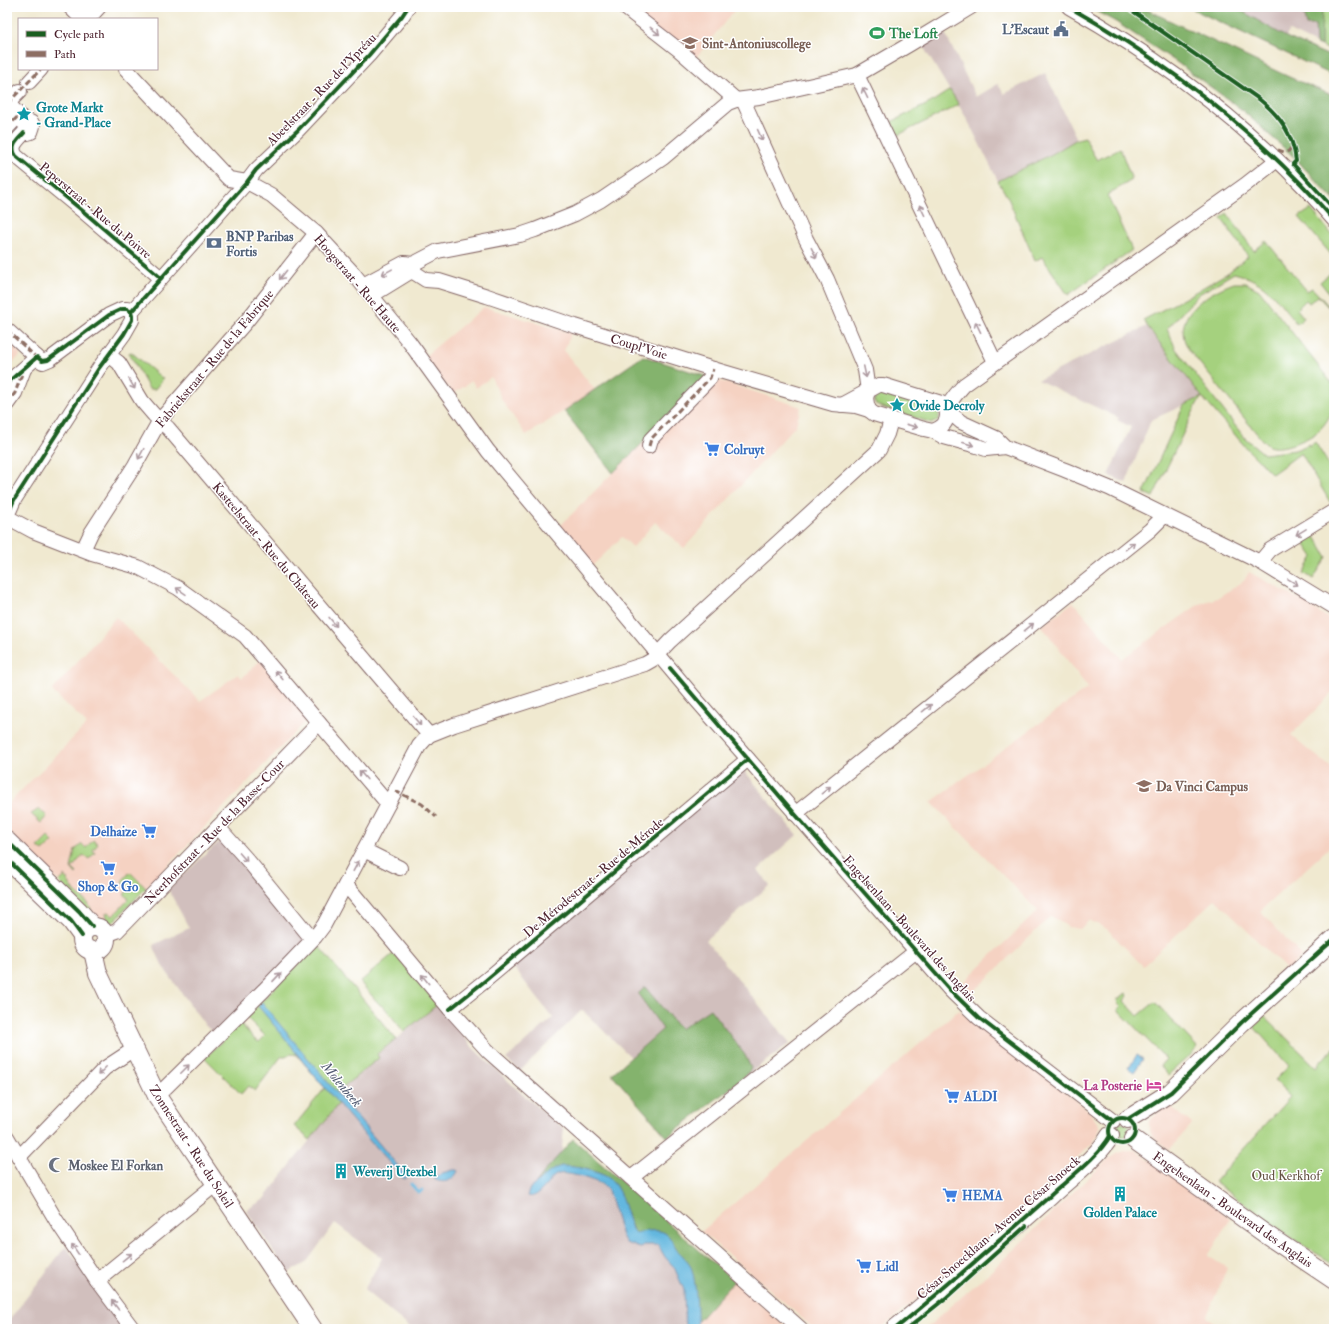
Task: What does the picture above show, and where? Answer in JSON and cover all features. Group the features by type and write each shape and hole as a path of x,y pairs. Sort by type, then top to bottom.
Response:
{"main road":[{"path":"7,841 79,911 93,932"},
{"path":"7,859 67,917 93,932"},
{"name":"Zonnestraat - Rue du Soleil","path":"93,932 83,944 93,951 98,973 157,1096 313,1329"},
{"path":"1123,1132 1171,1092 1242,1023 1334,939"},
{"name":"Engelsenlaan - Boulevard des Anglais","path":"1123,1132 1264,1233 1334,1280"},
{"name":"César Snoecklaan - Avenue César Snoeck","path":"895,1329 942,1291 1123,1132"},
{"name":"César Snoecklaan - Avenue César Snoeck","path":"907,1329 947,1297 1000,1250 1108,1150 1123,1132"}],"street":[{"path":"70,7 81,18"},
{"path":"89,18 99,7"},
{"name":"Abeelstraat - Rue de l'Ypréau","path":"131,312 256,170 298,130 370,55 408,7"},
{"path":"624,7 740,100 806,239 827,279 865,370 868,391 866,398 869,410"},
{"path":"367,290 404,263 417,262 438,251 520,234 575,214 601,200 675,148 724,105 740,100 857,75 971,7"},
{"path":"1069,7 1120,37 1186,84 1246,131 1290,172 1334,220"},
{"path":"7,128 22,123 8,103 40,70"},
{"name":"Hoogstraat - Rue Haute","path":"127,70 229,179 247,182 271,195 329,246 410,343 488,451 658,654"},
{"path":"857,75 995,362"},
{"name":"Peperstraat - Rue du Poivre","path":"22,123 13,146 17,157 161,278"},
{"path":"933,431 939,429 944,424 947,417 947,410 955,395 964,385 1246,185 1277,160"},
{"name":"Fabriekstraat - Rue de la Fabrique","path":"83,550 91,533 135,465 160,420 245,323 316,233"},
{"name":"Coupl'Voie","path":"417,262 439,281 575,326 713,369 833,404 856,406 891,420 933,431 944,437 986,449 1005,447"},
{"path":"7,330 42,361 47,361 109,315 122,309 127,309 131,312 132,317 117,346 92,379 14,500 7,516 33,531 92,554 138,567 178,588 245,636 388,804"},
{"path":"7,383 38,357"},
{"name":"Kasteelstraat - Rue du Château","path":"107,359 113,358 119,364 142,402 168,428 429,735"},
{"path":"7,404 15,393 24,369"},
{"path":"650,446 650,439 710,378 713,369"},
{"path":"842,405 879,385 941,403 961,422 996,438 1005,447 1109,488 1260,562 1334,607"},
{"path":"931,399 956,387 964,385"},
{"path":"157,1096 264,990 324,925 419,746 429,735 454,725 646,664 658,654 670,640 879,450 887,434 891,420"},
{"path":"1260,562 1270,550 1334,511"},
{"path":"795,814 1150,530 1164,516"},
{"name":"Engelsenlaan - Boulevard des Anglais","path":"658,654 795,814 950,990 979,1018 1123,1132"},
{"name":"Neerhofstraat - Rue de la Basse-Cour","path":"93,932 117,931 319,723"},
{"name":"De Mérodestraat - Rue de Mérode","path":"450,1009 748,759"},
{"path":"218,828 250,863 312,939"},
{"path":"364,850 400,868"},
{"path":"346,885 450,1009 488,1051 801,1329"},
{"path":"631,1178 916,952"},
{"path":"19,1157 105,1068 134,1049"},
{"path":"7,1137 36,1189 56,1220 97,1281 134,1329"},
{"path":"97,1281 216,1184"}],"shaded area":[{"name":"Sint-Antoniuscollege","path":"627,7 737,7 694,60"},
{"path":"1235,7 1302,7 1306,25 1315,25 1316,44 1289,31 1286,37"},
{"path":"943,29 976,97 998,84 1004,94 1045,73 1077,139 1054,153 998,181 967,119 921,43"},
{"path":"484,307 571,333 564,351 595,390 526,435 503,402 491,377 476,388 472,381 453,394 425,356"},
{"path":"1147,326 1202,397 1151,420 1126,483 1108,475 1131,427 1117,420 1119,418 1038,380"},
{"path":"7,337 20,356 7,367"},
{"path":"708,377 801,407 796,425 684,548 655,522 633,547 622,537 592,566 559,527"},
{"name":"Da Vinci Campus","path":"1249,572 1302,601 1334,622 1334,691 1291,735 1334,770 1334,843 1260,911 1302,956 1287,970 1215,899 1143,966 1107,929 1089,920 1080,929 1068,927 1051,916 968,997 957,988 1038,911 931,802 1088,688 1042,626 1073,602 1122,659 1199,604 1217,598 1244,581"},
{"path":"116,617 200,701 238,674 242,678 261,660 307,718 305,722 110,926 94,916 7,830 7,805 87,724 52,691"},
{"path":"742,768 797,835 758,870 770,885 706,940 790,1043 746,1076 751,1068 710,1009 680,1029 638,994 663,1029 631,1057 582,1010 520,1071 506,1059 553,1018 510,963"},
{"path":"222,839 305,937 305,943 214,1034 205,1025 163,967 153,945 189,928 168,889"},
{"name":"Weverij Utexbel","path":"438,1004 473,1048 521,1093 564,1129 559,1174 577,1176 591,1180 605,1187 608,1191 627,1243 658,1245 674,1267 684,1290 685,1329 412,1329 364,1290 382,1258 335,1223 306,1263 288,1273 246,1210 263,1200 339,1103 332,1097 379,1057 377,1055"},
{"path":"959,1010 1089,1111 1100,1127 1098,1135 1094,1142 977,1250 880,1329 814,1329 759,1280 701,1232"},
{"path":"1168,1104 1192,1124 1169,1150 1152,1136 1149,1129 1149,1121"},
{"path":"1127,1150 1136,1150 1231,1218 1208,1256 1227,1268 1206,1318 1223,1329 925,1329 990,1272 1109,1158"},
{"path":"66,1246 124,1329 7,1329 7,1323"},
{"path":"734,1281 789,1329 697,1329 697,1322"}],"green space":[{"path":"1088,7 1141,7 1289,77 1334,96 1334,200 1295,158 1241,109 1175,61 1116,22"},
{"path":"1188,7 1235,7 1286,37 1334,58 1334,76"},
{"path":"1302,7 1322,7 1321,46 1316,44 1315,25 1306,25"},
{"path":"1322,7 1334,8 1334,52 1321,46"},
{"path":"950,90 959,105 898,135 891,122 930,103"},
{"path":"1085,137 1097,160 1120,148 1132,180 1107,195 1132,250 1068,295 1042,257 1035,261 1008,198 998,181 1054,153 1077,139"},
{"path":"1311,209 1334,237 1334,258 1299,217"},
{"path":"1227,213 1254,251 1266,241 1307,291 1312,288 1328,307 1318,296 1309,303 1306,300 1297,309 1304,318 1297,324 1277,299 1263,286 1255,281 1234,273 1199,294 1167,329 1176,349 1244,437 1264,454 1295,450 1310,444 1310,446 1315,442 1334,473 1334,499 1330,502 1301,453 1272,474 1249,451 1202,397 1143,320 1185,298 1229,272 1248,256 1221,218"},
{"path":"1334,270 1334,300 1320,282"},
{"path":"1234,283 1246,283 1259,290 1334,386 1334,405 1329,417 1316,433 1300,442 1280,447 1269,446 1266,444 1189,350 1185,342 1183,329 1186,319 1191,311 1198,303 1216,291"},
{"path":"131,352 163,379 155,389 149,389 129,353"},
{"path":"643,356 708,377 613,473 564,411"},
{"path":"880,393 936,409 939,413 939,418 937,421 932,423 878,406 875,404 875,399"},
{"path":"1202,397 1197,404 1153,497 1144,493 1184,405"},
{"path":"1314,535 1327,557 1313,579 1304,573 1313,557 1303,542"},
{"path":"39,809 47,816 41,823 31,814"},
{"path":"48,837 53,842 43,851 38,847"},
{"path":"93,840 98,844 93,850 95,853 89,859 83,855 72,868 77,873 76,874 71,868 75,850 82,844 86,848"},
{"path":"130,872 146,888 112,923 108,923 106,913 108,912 113,916 129,899 124,894 130,889 122,881"},
{"path":"65,876 75,892 88,903 95,918 59,882"},
{"path":"317,944 396,1039 377,1054 379,1058 332,1096 339,1103 310,1140 294,1126 325,1088 297,1055 292,1054 281,1057 255,1091 248,1086 241,1094 205,1058 240,1023 254,1039 259,1042 265,1036 246,1017"},
{"path":"394,953 438,1004 404,1032 385,1008 379,1004 360,982"},
{"path":"645,987 680,1029 710,1009 745,1055 751,1068 746,1076 667,1137 612,1074 663,1029 638,994"},
{"path":"1126,993 1128,996 1124,1001 1138,1016 1155,1002 1198,1048 1168,1075 1160,1066 1166,1059 1118,1010 1121,1007 1117,1000"},
{"name":"Oud Kerkhof","path":"1264,1016 1316,1067 1334,1047 1334,1264 1293,1239 1214,1182 1290,1097 1275,1080 1289,1066 1253,1026"},
{"path":"1122,1123 1127,1125 1129,1130 1127,1135 1122,1137 1117,1135 1115,1130 1117,1125"},
{"path":"573,1139 734,1281 697,1322 693,1274 690,1267 671,1239 664,1233 658,1231 634,1233 617,1189 601,1174 575,1166 536,1184 544,1172"}],"water":[{"path":"262,1003 407,1177 404,1179 303,1062 258,1006"},
{"path":"1137,1055 1143,1059 1134,1072 1128,1068"},
{"path":"561,1166 583,1168 604,1175 612,1181 622,1198 634,1233 658,1231 669,1236 679,1252 690,1265 693,1272 697,1329 685,1329 684,1290 674,1267 665,1257 658,1245 644,1245 640,1248 626,1243 622,1236 608,1191 601,1184 578,1176 560,1174 556,1175 539,1193 527,1196 530,1188 552,1170"},
{"path":"453,1170 458,1171 454,1177 448,1181 441,1182 434,1179 442,1173"}],"waterway":[{"name":"Molenbeek","path":"411,1184 419,1193 422,1190"}],"marked path":[{"path":"8,103 40,70"},
{"path":"7,128 19,115"},
{"path":"1278,150 1284,152 1289,151 1291,144"},
{"path":"7,330 39,360"},
{"path":"649,446 651,439 710,378 713,369"},
{"path":"7,404 15,393 23,371"},
{"path":"395,791 422,804 436,817"}],"cycle path":[{"path":"131,312 256,170 298,130 369,55 408,7"},
{"path":"1069,7 1142,52 1211,102 1275,158 1334,220"},
{"path":"1127,7 1266,105 1279,119 1289,134 1296,161 1293,164 1334,209"},
{"path":"24,133 14,146 13,149 16,156 161,278"},
{"path":"7,383 37,357 42,361 48,360 109,315 122,309 127,309 131,312"},
{"path":"7,516 14,500 99,368 124,334 132,320 131,312"},
{"path":"670,668 795,814 950,990 979,1018 1113,1121"},
{"path":"450,1009 748,759"},
{"path":"7,841 79,911 92,926"},
{"path":"7,859 71,921 82,936"},
{"path":"1128,1119 1171,1092 1241,1023 1334,939"},
{"path":"1122,1118 1132,1121 1135,1131 1132,1141 1122,1144 1112,1141 1109,1131 1112,1121 1122,1118"},
{"path":"895,1329 1082,1168 1098,1152 1110,1136"},
{"path":"907,1329 947,1297 1026,1226"}],"place":[{"name":"L'Escaut","path":"1061,29"},
{"name":"The Loft","path":"877,33"},
{"name":"Sint-Antoniuscollege","path":"690,43"},
{"name":"Grote Markt - Grand-Place","path":"24,114"},
{"name":"BNP Paribas Fortis","path":"214,243"},
{"name":"Ovide Decroly","path":"897,405"},
{"name":"Colruyt","path":"712,449"},
{"name":"Da Vinci Campus","path":"1144,786"},
{"name":"Delhaize","path":"149,831"},
{"name":"Shop & Go","path":"108,868"},
{"name":"La Posterie","path":"1154,1085"},
{"name":"ALDI","path":"952,1096"},
{"name":"Moskee El Forkan","path":"56,1165"},
{"name":"Weverij Utexbel","path":"341,1171"},
{"name":"Golden Palace","path":"1120,1194"},
{"name":"HEMA","path":"950,1195"},
{"name":"Lidl","path":"864,1266"}]}
